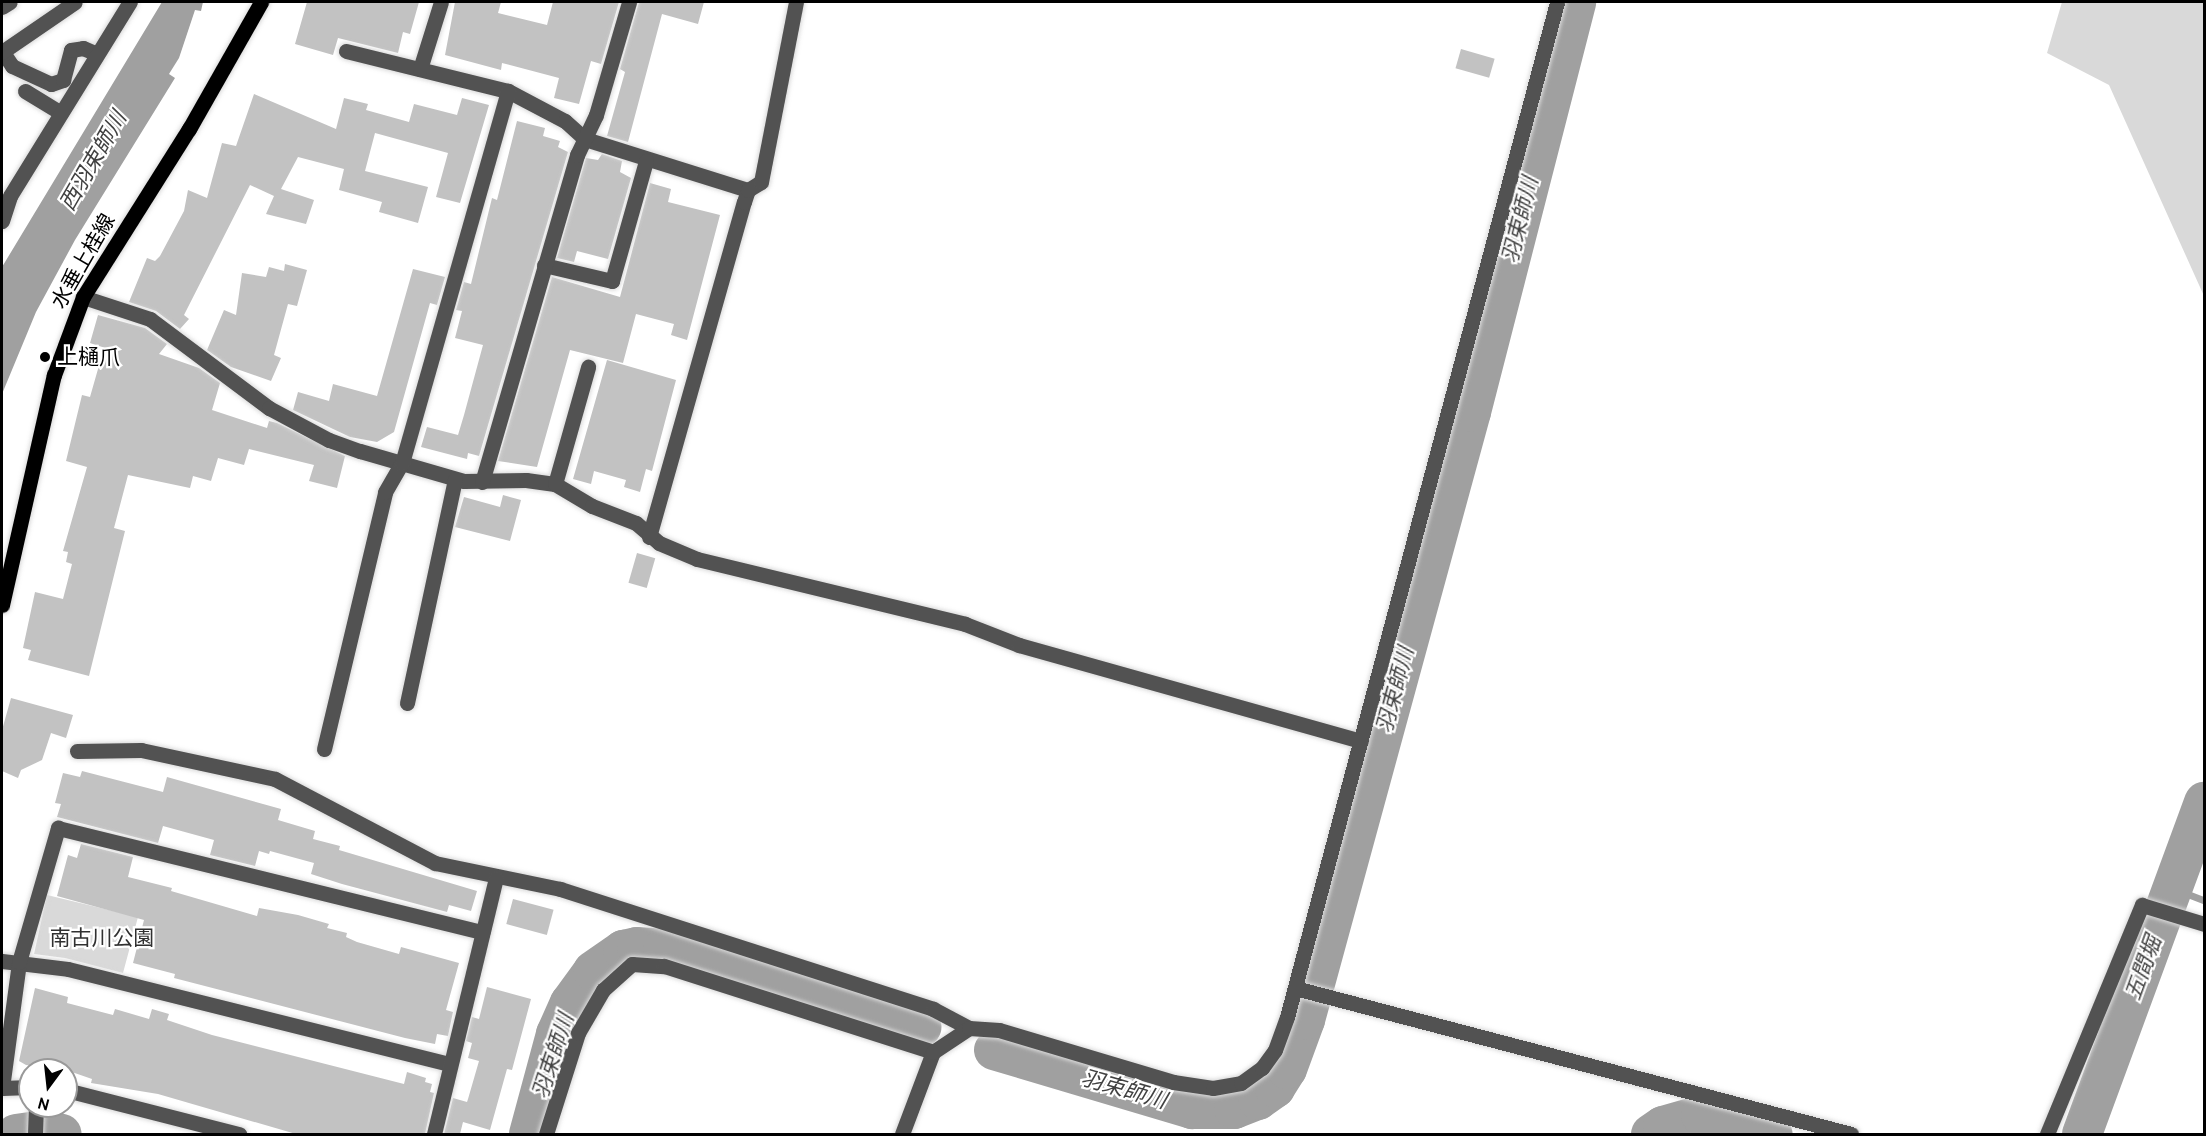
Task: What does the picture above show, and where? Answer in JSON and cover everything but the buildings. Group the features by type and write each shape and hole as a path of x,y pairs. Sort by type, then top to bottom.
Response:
{"main road":[{"name":"水垂上桂線","path":"2,605 54,375 83,297 189,129 261,2"}],"street":[{"path":"75,2 2,52 12,66 51,84 63,80 71,50 83,48 98,54"},
{"path":"2,221 10,196 130,2"},
{"path":"420,69 441,2"},
{"path":"482,483 577,155 596,115 629,2"},
{"path":"649,537 748,190 761,182 796,2"},
{"path":"77,751 141,750 275,779 435,863 571,893 933,1009 969,1028 999,1030 1173,1082 1213,1088 1241,1083 1262,1068 1275,1050 1295,988 1557,2"},
{"path":"346,51 508,91 565,121 585,139 646,161 748,190"},
{"path":"25,91 61,113"},
{"path":"324,749 385,492 402,463 508,91"},
{"path":"544,265 612,281 646,161"},
{"path":"83,297 150,319 269,408 329,440 455,478 482,483 526,480 555,484 592,506 636,523 649,537 697,559 965,624 1019,645 1361,741"},
{"path":"555,484 588,367"},
{"path":"407,703 455,478"},
{"path":"18,1087 2,1088 19,962 58,828 482,932"},
{"path":"434,1134 496,878"},
{"path":"2047,1134 2142,905 2198,921"},
{"path":"2,961 68,969 450,1064"},
{"path":"546,1134 578,1033 603,990 632,964 664,966 933,1052"},
{"path":"1295,988 1851,1134"},
{"path":"902,1134 933,1052 969,1028"},
{"path":"78,1093 239,1134"},
{"path":"35,1134 36,1118"}],"green space":[{"path":"2062,2 2204,2 2204,296 2109,85 2047,53"},
{"name":"南古川公園","path":"47,895 138,917 123,973 65,958 34,954"}],"water":[{"name":"西羽束師川","path":"162,2 203,2 201,11 195,10 179,58 169,74 175,78 75,240 36,312 2,394 2,267"}],"waterway":[{"name":"羽束師川","path":"994,1050 1192,1109 1234,1109 1258,1100 1275,1088 1287,1069 1305,1020 1471,412 1576,2"},
{"name":"五間堀","path":"2082,1134 2204,802"},
{"path":"2172,888 2204,900"},
{"name":"羽束師川","path":"529,1134 556,1034 570,1003 593,971 623,950 637,947 663,949 922,1027"},
{"name":"五間堀","path":"1651,1134 1663,1126 1701,1115 1773,1134"},
{"name":"羽束師川","path":"16,1134 46,1130 62,1134"}],"place":[{"name":"上樋爪","path":"45,357"}]}
